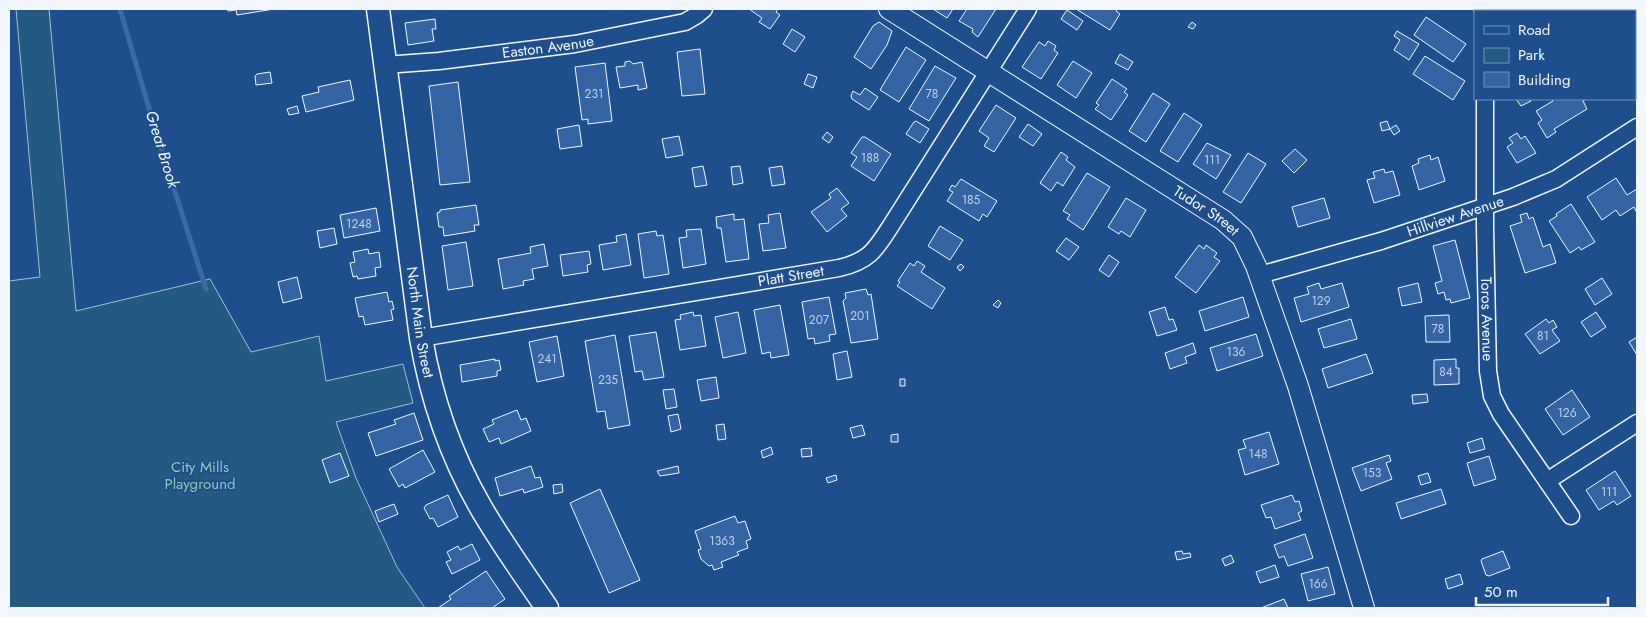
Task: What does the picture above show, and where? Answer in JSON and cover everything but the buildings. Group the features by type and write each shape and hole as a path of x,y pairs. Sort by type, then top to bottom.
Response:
{"main road":[{"name":"North Main Street","path":"378,9 420,338 425,364 438,408 460,468 489,522 547,608"}],"street":[{"name":"Easton Avenue","path":"385,65 449,60 597,40 685,22 704,9"},
{"name":"Tudor Street","path":"889,9 1236,230 1248,246 1260,275 1298,386 1364,608"},
{"name":"Platt Street","path":"420,338 839,268 858,263 871,254 879,244 1028,9"},
{"name":"Toros Avenue","path":"1485,100 1485,207 1490,390 1501,414 1571,516"},
{"name":"Hillview Avenue","path":"1260,275 1381,241 1485,207 1556,179 1637,127"},
{"path":"1547,481 1637,423"}],"green space":[{"name":"City Mills Playground","path":"16,9 49,9 76,311 210,279 251,352 319,336 326,381 403,364 413,403 336,422 356,478 397,567 425,608 9,608 9,281 40,277"}],"waterway":[{"name":"Great Brook","path":"120,9 155,129 206,289"}]}
